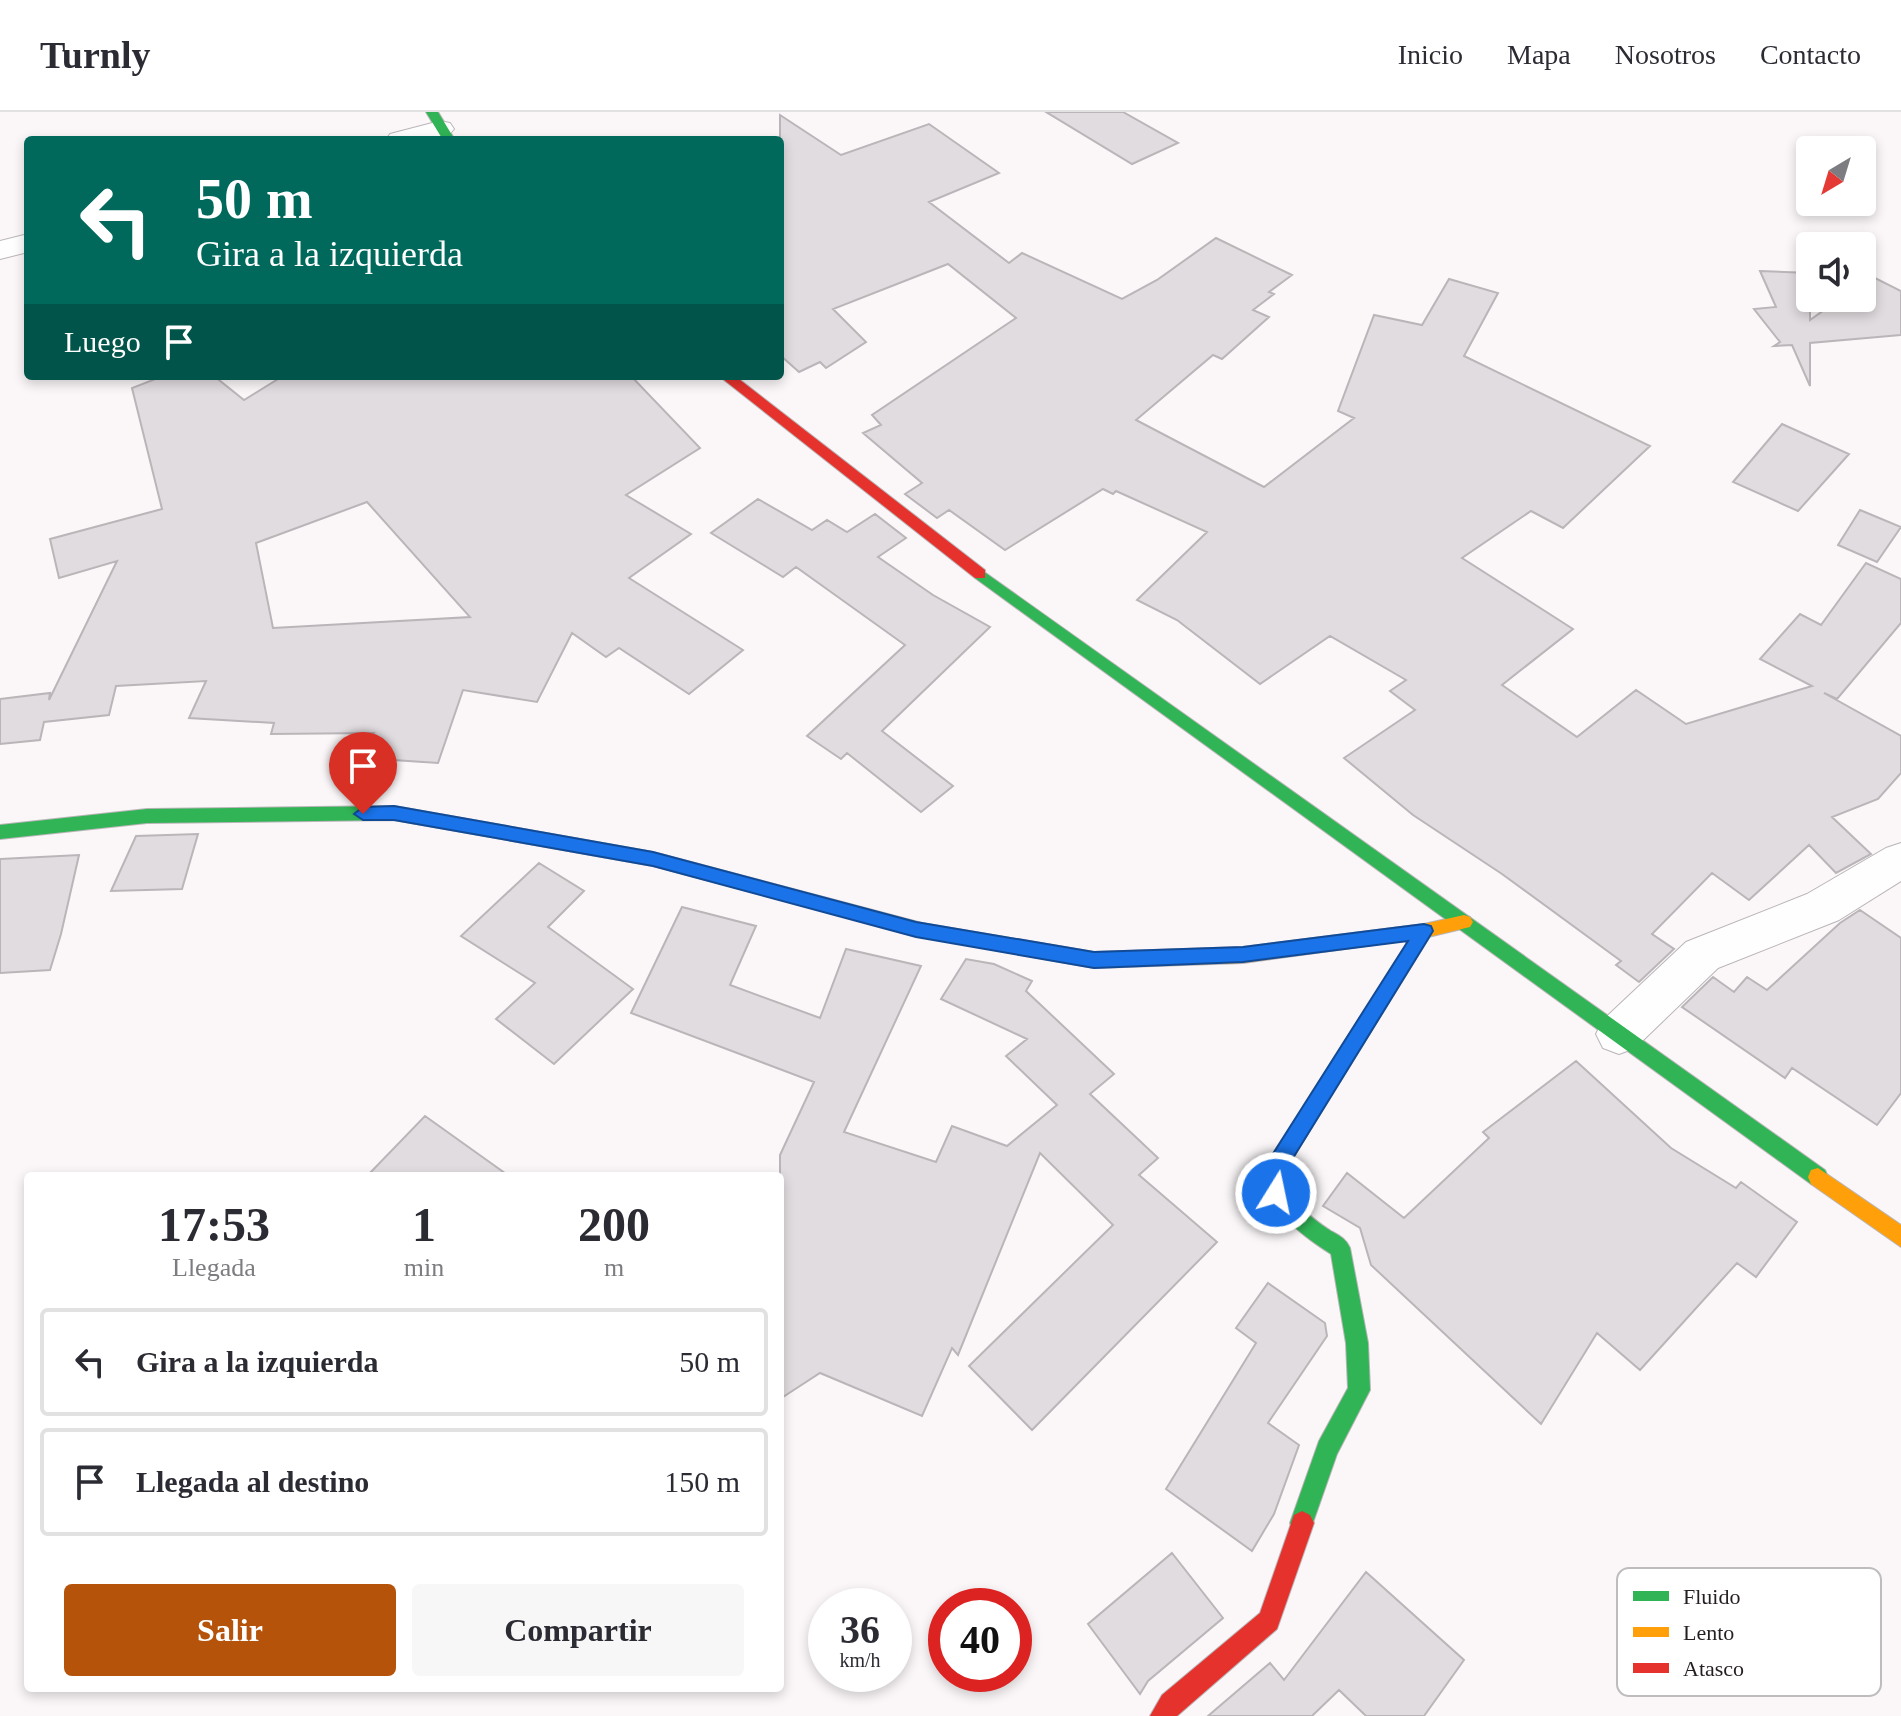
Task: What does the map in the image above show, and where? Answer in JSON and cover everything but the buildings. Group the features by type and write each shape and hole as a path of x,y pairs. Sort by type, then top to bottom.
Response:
{"street":[{"path":"413,136 441,127"},
{"path":"0,250 24,244"},
{"path":"731,380 976,571 1901,1237"},
{"path":"0,832 147,816 394,813 653,859 916,929 1094,960 1243,955 1424,931 1464,922"},
{"path":"1619,1034 1702,955 1823,907 1901,860"},
{"path":"1162,1716 1171,1704 1269,1621 1327,1449 1359,1390 1357,1343 1340,1248 1290,1215 1276,1193 1275,1170 1424,931"}],"traffic: fast":[{"path":"432,112 447,136"},
{"path":"980,574 1818,1177"},
{"path":"0,832 147,816 394,813 653,859 922,930"},
{"path":"1302,1523 1327,1449 1359,1390 1357,1343 1340,1248 1296,1218 1283,1198 1275,1170 1424,931"}],"traffic: slow":[{"path":"922,930 1094,960 1243,955 1424,931 1464,922"},
{"path":"1818,1177 1901,1237"}],"traffic: jam":[{"path":"731,380 980,574"},
{"path":"1162,1716 1171,1704 1269,1621 1302,1523"}],"route":[{"path":"363,814 394,813 653,859 916,929 1094,960 1243,955 1424,931 1275,1170 1276,1193"}]}
